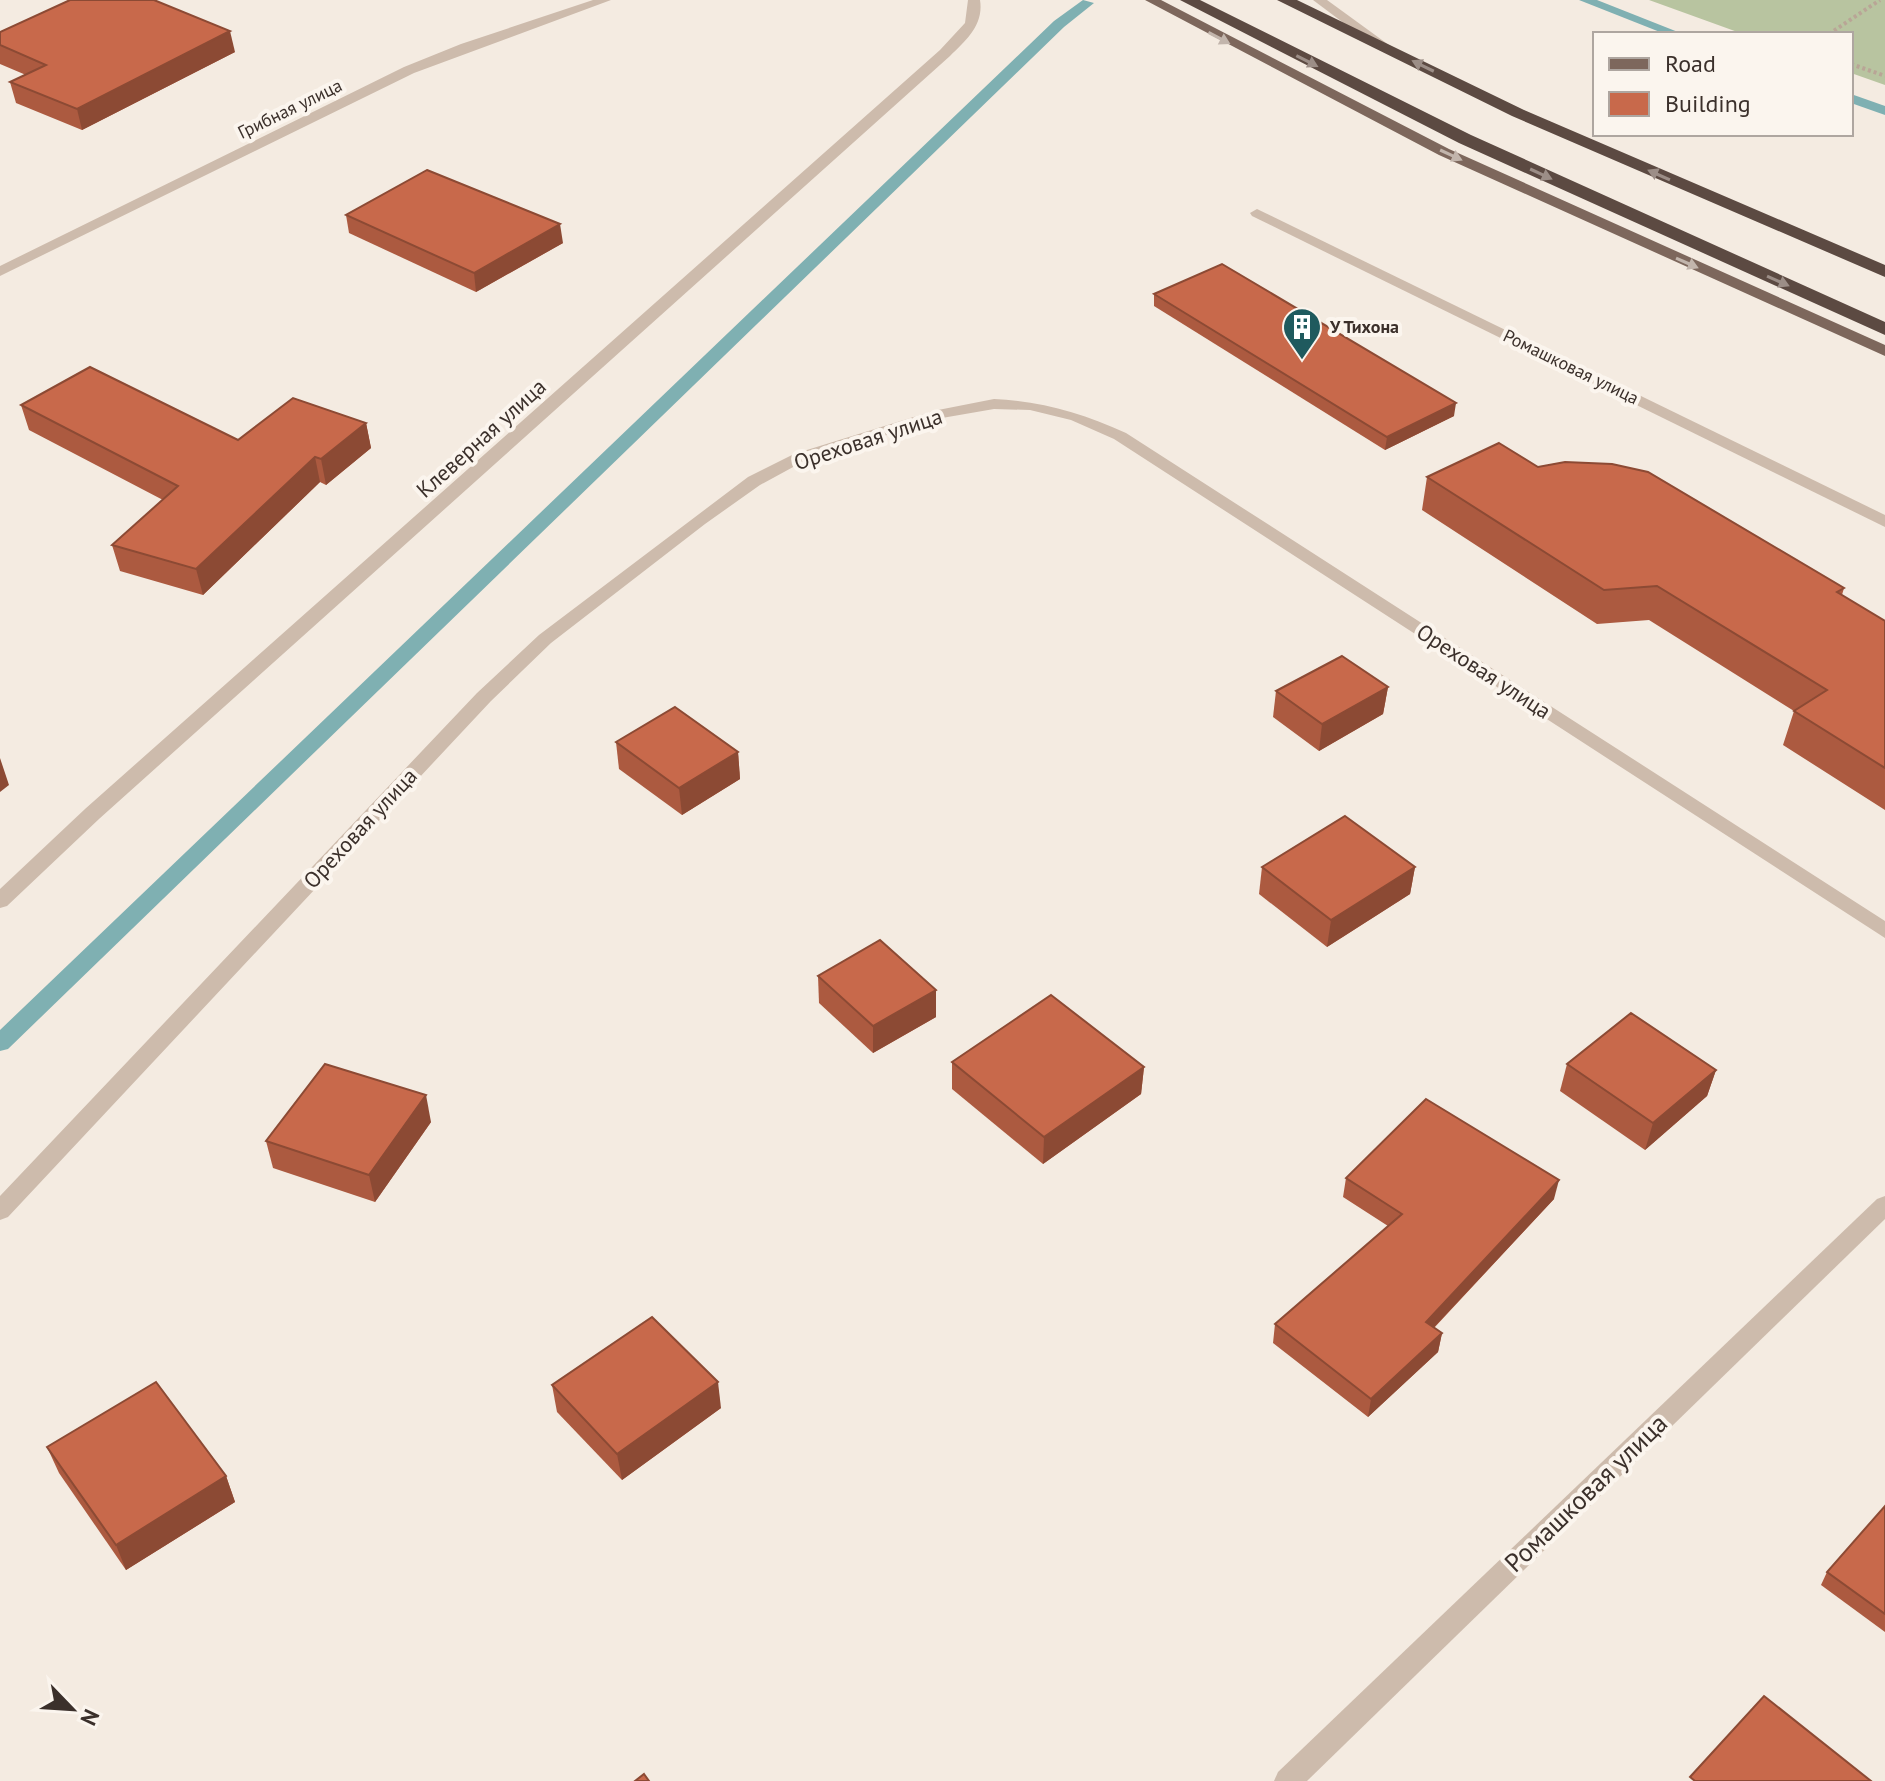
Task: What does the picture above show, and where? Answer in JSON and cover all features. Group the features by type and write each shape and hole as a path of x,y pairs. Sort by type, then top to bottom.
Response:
{"highway":[{"path":"1188,0 1465,139 1885,329"},
{"path":"1285,0 1645,169 1885,272"}],"main road":[{"path":"1151,0 1290,75 1444,152 1885,351"}],"street":[{"name":"Грибная улица","path":"0,272 409,70 466,47 605,0"},
{"name":"Клеверная улица","path":"0,901 104,804 945,53 970,29 976,6 974,0"},
{"path":"1319,0 1390,51"},
{"name":"Ромашковая улица","path":"1257,213 1885,522"},
{"name":"Ореховая улица","path":"0,1211 484,697 545,639 754,481 800,457 939,414 994,404 1030,405 1065,414 1120,436 1885,931"},
{"name":"Ромашковая улица","path":"1288,1781 1885,1205"}],"path":[{"path":"1832,32 1880,0"},
{"path":"1853,65 1885,76"}],"green space":[{"path":"1649,0 1885,0 1885,85 1853,74 1853,32 1737,32"}],"building":[{"path":"70,0 154,0 230,31 77,109 10,82 46,65 0,45 0,32"},
{"path":"427,170 560,224 474,273 346,215"},
{"name":"У Тихона","path":"1222,264 1456,403 1387,437 1154,294"},
{"path":"90,367 238,440 293,398 366,423 321,459 315,457 196,569 112,545 178,486 21,405"},
{"path":"1499,443 1538,467 1565,462 1612,464 1648,472 1844,588 1837,592 1885,621 1885,768 1794,711 1827,690 1657,586 1604,590 1427,477"},
{"path":"1342,656 1388,687 1322,724 1276,691"},
{"path":"675,707 738,752 679,788 616,742"},
{"path":"1345,816 1415,867 1331,920 1262,867"},
{"path":"880,940 936,990 873,1026 818,976"},
{"path":"1051,995 1144,1067 1044,1137 952,1062"},
{"path":"1631,1013 1716,1070 1653,1123 1567,1064"},
{"path":"325,1064 426,1095 369,1175 266,1141"},
{"path":"1426,1099 1559,1180 1426,1322 1442,1333 1371,1399 1275,1324 1402,1214 1346,1178"},
{"path":"652,1317 718,1382 617,1454 552,1385"},
{"path":"156,1382 226,1476 116,1545 47,1447"},
{"path":"1885,1506 1885,1614 1827,1572"},
{"path":"1764,1696 1871,1781 1695,1781 1690,1777"},
{"path":"644,1774 649,1781 635,1781"}],"waterway":[{"path":"1585,0 1672,32"},
{"path":"0,1043 1059,24 1088,3"},
{"path":"1853,99 1885,111"}],"place":[{"name":"У Тихона","path":"1302,361"}]}
